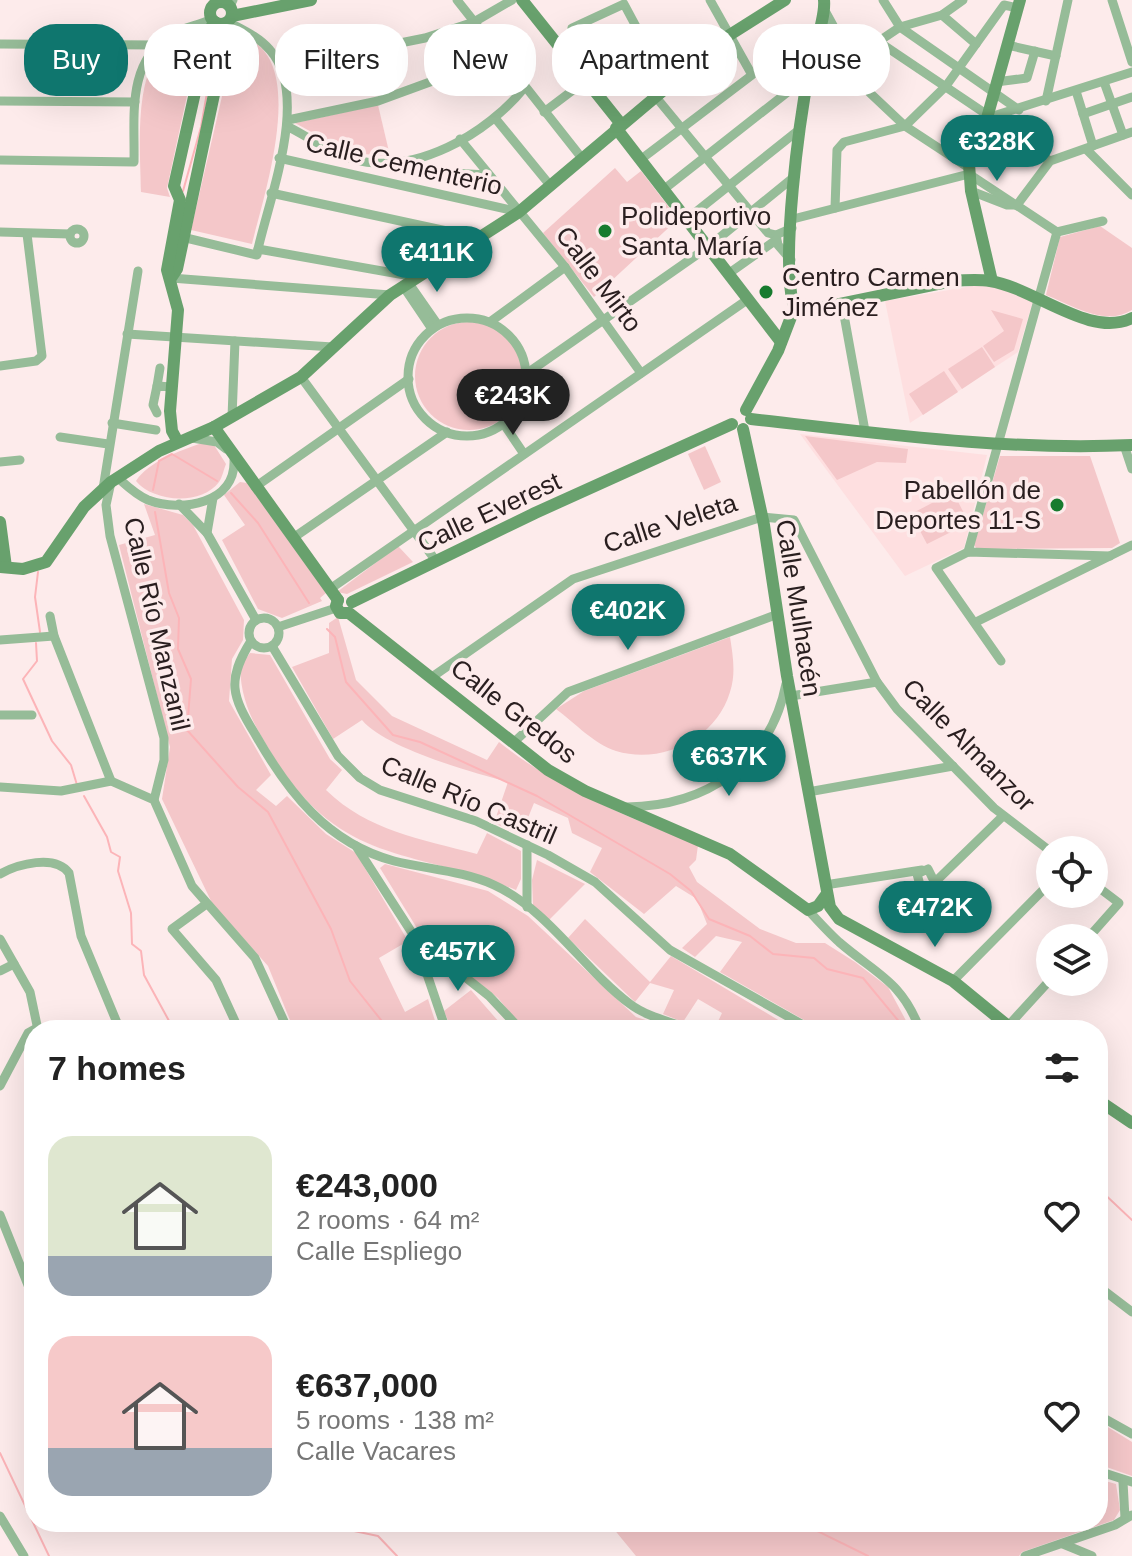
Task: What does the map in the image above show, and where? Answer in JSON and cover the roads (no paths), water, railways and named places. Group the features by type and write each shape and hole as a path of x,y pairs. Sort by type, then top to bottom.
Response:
{"street":[{"path":"193,24 220,11 311,0"},
{"path":"457,0 474,22"},
{"path":"408,41 474,22 512,0"},
{"path":"522,0 552,36"},
{"path":"710,0 722,24"},
{"path":"737,30 785,0"},
{"path":"883,0 900,27 959,69 994,87 1019,110"},
{"path":"890,34 900,27 942,15 963,0"},
{"path":"1046,101 1068,0"},
{"path":"1112,0 1132,62"},
{"path":"826,3 835,24"},
{"path":"821,24 826,3"},
{"path":"581,24 624,4 634,24"},
{"path":"835,208 837,150 844,142 905,126 946,86 1004,5 1019,4 969,171 992,281"},
{"path":"220,11 270,49 275,57"},
{"path":"185,201 174,186 209,30 220,11"},
{"path":"107,486 149,500 202,504 231,480 231,455 217,442 184,440 172,431 178,310 171,295 171,278 167,270 227,33 220,11"},
{"path":"942,15 976,44"},
{"path":"0,44 144,45"},
{"path":"1007,45 1056,56"},
{"path":"890,49 1050,161"},
{"path":"737,51 752,75 737,86"},
{"path":"994,87 1027,78 1035,51"},
{"path":"0,160 134,162 135,102 144,65"},
{"path":"987,116 1019,110 1132,72"},
{"path":"1017,205 1050,161 1128,134 1104,82"},
{"path":"287,123 378,101 424,84"},
{"path":"1076,91 1089,147 1132,195"},
{"path":"178,236 257,255 287,123 286,96"},
{"path":"287,123 335,151 369,162 412,161 460,139 495,118 516,96"},
{"path":"532,96 581,157"},
{"path":"544,112 562,96"},
{"path":"599,96 640,160 781,342"},
{"path":"0,522 3,567 23,569 46,562 107,486 301,377 390,295 519,212 655,96 750,212 788,252"},
{"path":"640,160 724,96"},
{"path":"663,190 783,96"},
{"path":"805,96 788,252 795,311 743,421 996,446 1128,445 1132,469"},
{"path":"873,96 905,126 1057,232 1103,221"},
{"path":"1083,114 1132,97"},
{"path":"0,101 135,102"},
{"path":"495,118 549,184"},
{"path":"687,219 801,129"},
{"name":"Calle Mirto","path":"460,139 565,267 641,373"},
{"name":"Calle Cementerio","path":"279,158 519,212"},
{"path":"412,171 488,175"},
{"path":"728,274 792,224 835,208 969,171"},
{"path":"526,374 708,247 795,176"},
{"path":"971,191 1007,205 1017,205"},
{"path":"271,193 479,238"},
{"path":"0,232 70,234"},
{"path":"968,552 1057,232"},
{"path":"0,366 36,361 42,356 27,234"},
{"path":"258,249 409,282 435,327"},
{"path":"490,322 565,267"},
{"path":"107,486 108,444 138,271"},
{"path":"171,278 390,295"},
{"path":"795,311 952,281 992,281 1038,297 1100,325 1115,326 1132,318"},
{"path":"330,589 747,300"},
{"path":"842,304 865,431"},
{"path":"466,318 490,322 513,339 521,351 526,374 524,392 516,409 503,423 482,433 447,432 423,415 415,403 409,379 412,356 435,327 466,318"},
{"path":"127,334 333,347"},
{"path":"232,417 235,341"},
{"path":"157,413 153,405 160,368"},
{"path":"301,377 436,561"},
{"path":"231,480 252,483 340,428 409,379"},
{"path":"157,386 172,387"},
{"name":"Calle Mulhacén","path":"743,421 826,890 839,919 953,981 1000,1020"},
{"name":"Calle Everest","path":"278,627 344,606 743,421"},
{"path":"112,423 156,430"},
{"path":"503,423 524,454"},
{"name":"Calle Gredos","path":"214,427 231,455 344,606 548,770 619,807 700,838 730,854 808,910 840,943 894,984 916,1020"},
{"path":"293,538 447,432"},
{"path":"60,437 108,444"},
{"path":"0,462 20,460"},
{"name":"Calle Río Manzanil","path":"107,486 110,536 164,738 164,760 154,800"},
{"name":"Calle Río Manzanil","path":"106,505 107,486"},
{"path":"207,533 213,498"},
{"path":"179,504 207,533 256,620"},
{"path":"762,517 794,520 802,534 814,543"},
{"name":"Calle Veleta","path":"432,677 573,579 762,517"},
{"name":"Calle Almanzor","path":"802,534 877,682 919,735 1003,816 1036,841"},
{"path":"976,622 1132,545"},
{"path":"1001,661 936,568 968,552 1110,556"},
{"path":"513,743 568,692 778,614"},
{"path":"50,616 54,636 111,781"},
{"path":"251,641 263,648 272,646 278,640 278,627 266,618 256,620 250,627 251,641 237,665 236,701 284,785 310,813 335,834 391,860 494,885 527,907 632,1005 668,1020"},
{"path":"0,640 54,636"},
{"name":"Calle Río Castril","path":"272,646 338,756 360,778 380,790 476,821 542,852 595,882 670,950 794,1020"},
{"path":"619,807 688,798 735,774 754,755 774,722 787,676"},
{"path":"791,696 877,682"},
{"path":"0,715 32,715"},
{"path":"808,792 953,766"},
{"path":"0,787 61,791 111,781 154,800 188,877 205,905 255,958 283,1020"},
{"path":"922,870 916,877 920,885 928,887 1003,816"},
{"path":"354,843 414,936 443,1020"},
{"path":"527,845 527,907"},
{"path":"527,866 542,852"},
{"path":"0,874 18,864 58,865 69,873 81,936 116,1020"},
{"path":"808,910 818,906 826,890 922,870 931,871 934,881"},
{"path":"512,897 525,889"},
{"path":"1100,924 1119,903 1108,895"},
{"path":"953,981 1036,897"},
{"path":"205,905 172,929 216,980 234,1020"},
{"path":"414,936 489,996 512,1020"},
{"path":"0,939 35,1003 37,1020"},
{"path":"0,971 14,964"},
{"path":"429,980 433,972 447,964"},
{"path":"1017,1020 1037,996"},
{"path":"0,1086 24,1041"},
{"path":"1108,1107 1132,1123"},
{"path":"0,1215 24,1275"},
{"path":"1108,1294 1132,1312"},
{"path":"1108,1421 1132,1434"},
{"path":"1108,1475 1128,1482 1129,1516 1108,1528"},
{"path":"0,1516 24,1556"},
{"path":"1025,1556 1096,1532"},
{"path":"1063,1544 1092,1556"}],"waterway":[{"path":"183,191 206,96"},
{"path":"153,490 159,461 172,454 217,481"},
{"path":"231,493 258,523 309,603"},
{"path":"155,512 169,593 179,618 178,649 191,679 187,730 238,787 268,812 331,929 350,981 381,1020"},
{"path":"38,572 35,597 40,632"},
{"path":"327,629 335,637 346,682 393,735 420,742 537,796 670,874 691,891 709,919 750,936 773,954 814,958 827,969 863,978 898,1020"},
{"path":"36,643 37,661 23,679 52,741 71,765 77,785"},
{"path":"84,796 107,837 111,852 120,857 118,871 131,913 132,944 141,951 144,975 169,1020"},
{"path":"1108,1197 1132,1220"},
{"path":"0,1453 24,1503"},
{"path":"38,1532 49,1556"},
{"path":"359,1532 378,1536 397,1556"},
{"path":"819,1532 868,1556"}],"place":[{"name":"Polideportivo Santa María","path":"605,231"},
{"name":"Centro Carmen Jiménez","path":"766,292"},
{"name":"Pabellón de Deportes 11-S","path":"1057,505"}]}
